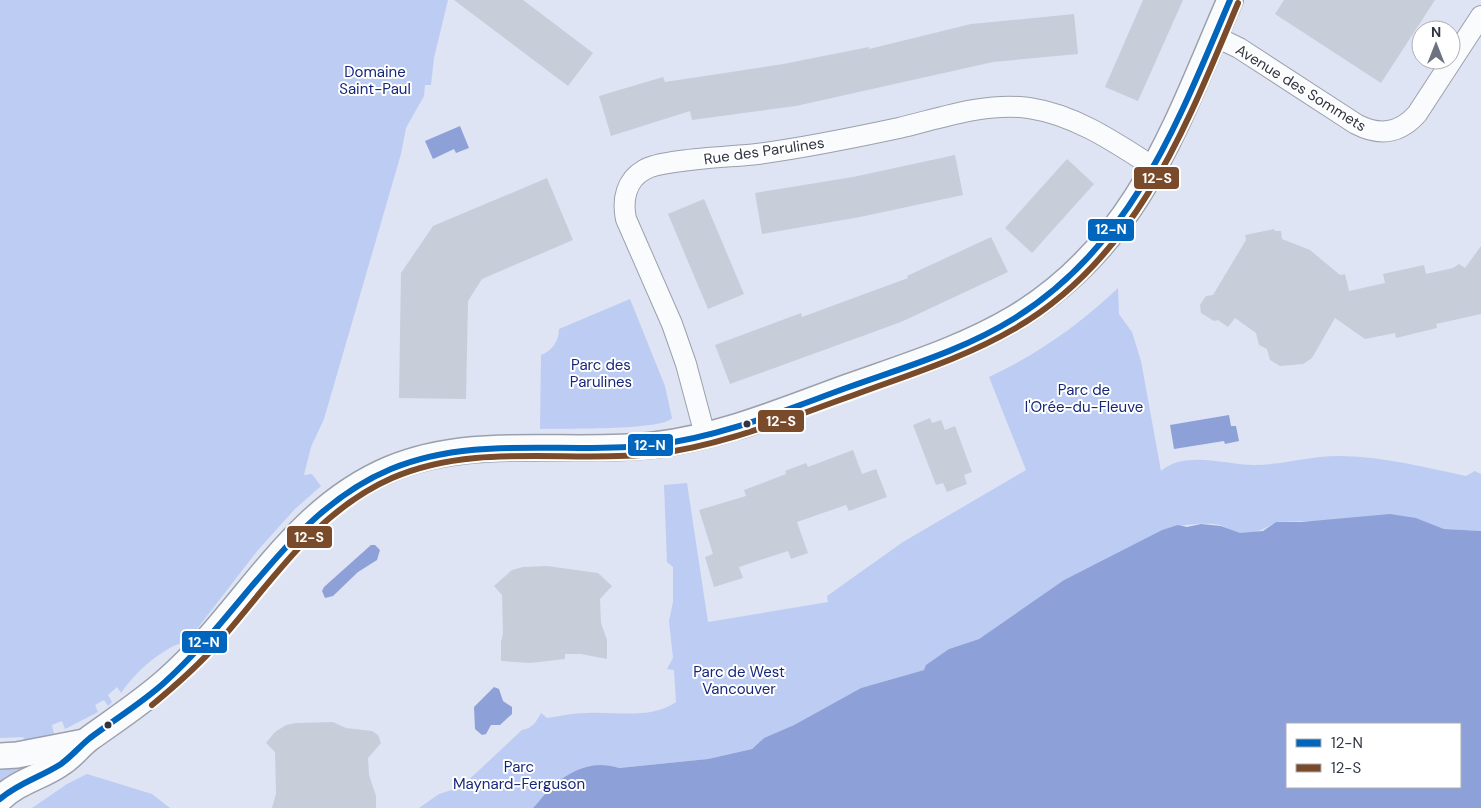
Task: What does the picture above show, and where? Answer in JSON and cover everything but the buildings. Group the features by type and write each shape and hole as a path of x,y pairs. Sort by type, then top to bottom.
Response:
{"street":[{"path":"0,799 20,782 45,774 66,760 84,742 135,708 181,668 209,640 290,540 326,507 368,479 410,461 454,451 632,446 705,436 891,372 972,340 1014,318 1068,278 1098,249 1137,200 1155,168 1230,0"},
{"name":"Avenue des Sommets","path":"1214,36 1239,48 1356,124 1371,131 1384,133 1403,126 1416,114 1481,16"},
{"name":"Rue des Parulines","path":"705,436 686,364 674,331 626,219 624,205 626,192 636,177 645,169 655,165 761,153 819,144 970,111 1010,107 1029,108 1068,118 1155,168"},
{"path":"0,756 17,755 84,742"}],"green space":[{"name":"Domaine Saint-Paul","path":"0,0 448,0 434,58 431,85 425,85 424,96 406,128 401,154 324,419 311,447 304,475 312,474 321,486 295,509 258,550 190,638 168,649 152,660 135,675 121,693 117,687 108,695 112,702 108,706 104,700 95,705 98,712 65,729 62,721 52,725 54,734 25,742 23,737 0,738"},
{"name":"Parc de West Vancouver","path":"1118,288 1119,314 1132,332 1141,361 1161,471 1182,461 1194,460 1254,465 1342,456 1389,460 1466,476 1475,471 1481,474 1481,531 1444,529 1416,518 1276,522 1248,534 1214,524 1191,524 1168,528 1064,580 979,639 949,649 924,670 861,688 794,725 764,738 752,749 708,759 618,768 601,765 576,770 548,790 533,808 419,808 439,794 461,787 522,730 534,724 541,713 547,718 581,713 632,714 666,708 676,702 674,670 667,669 673,658 669,621 673,602 673,567 667,562 664,485 687,483 708,622 828,602 827,596 903,542 1026,470 989,377 1024,359 1057,338"},
{"name":"Parc des Parulines","path":"630,299 665,386 672,418 664,422 631,427 540,429 541,355 554,345 558,338 559,329"},
{"path":"42,759 0,788 0,764"},
{"path":"87,774 152,794 170,808 32,808 67,784"}],"shaded area":[{"path":"460,126 469,148 456,153 454,149 433,159 425,141"},
{"path":"1229,415 1231,426 1236,426 1239,441 1225,444 1224,441 1174,449 1170,425"},
{"path":"1390,514 1416,518 1444,529 1481,531 1481,808 533,808 548,790 576,770 601,765 619,768 708,759 752,749 764,738 794,725 861,688 924,670 926,665 949,649 979,639 1064,580 1162,530 1178,525 1187,527 1201,524 1221,526 1240,533 1263,531 1276,522 1301,522"},
{"path":"371,545 375,545 380,550 377,560 358,572 333,596 325,598 322,591 324,587"},
{"path":"494,687 499,689 503,701 512,707 512,714 500,725 491,725 486,734 482,735 475,729 474,707"}],"transit line":[{"name":"12-N","path":"0,799 7,793 61,764 90,738 156,690 193,655 296,536 325,510 356,487 391,469 423,458 455,452 488,449 654,445 704,436 753,422 934,357 955,349 1015,318 1056,288 1091,254 1121,217 1147,177 1170,135 1230,0"},
{"name":"12-S","path":"152,705 210,651 296,550 317,529 365,492 392,478 423,467 455,460 521,456 621,456 654,454 705,445 780,422 936,365 976,349 1014,329 1057,300 1093,266 1125,228 1152,186 1176,142 1238,3"}],"park label":[{"name":"Parc de l'Orée-du-Fleuve","path":"1084,398"},
{"name":"Parc Maynard-Ferguson","path":"519,776"}]}
